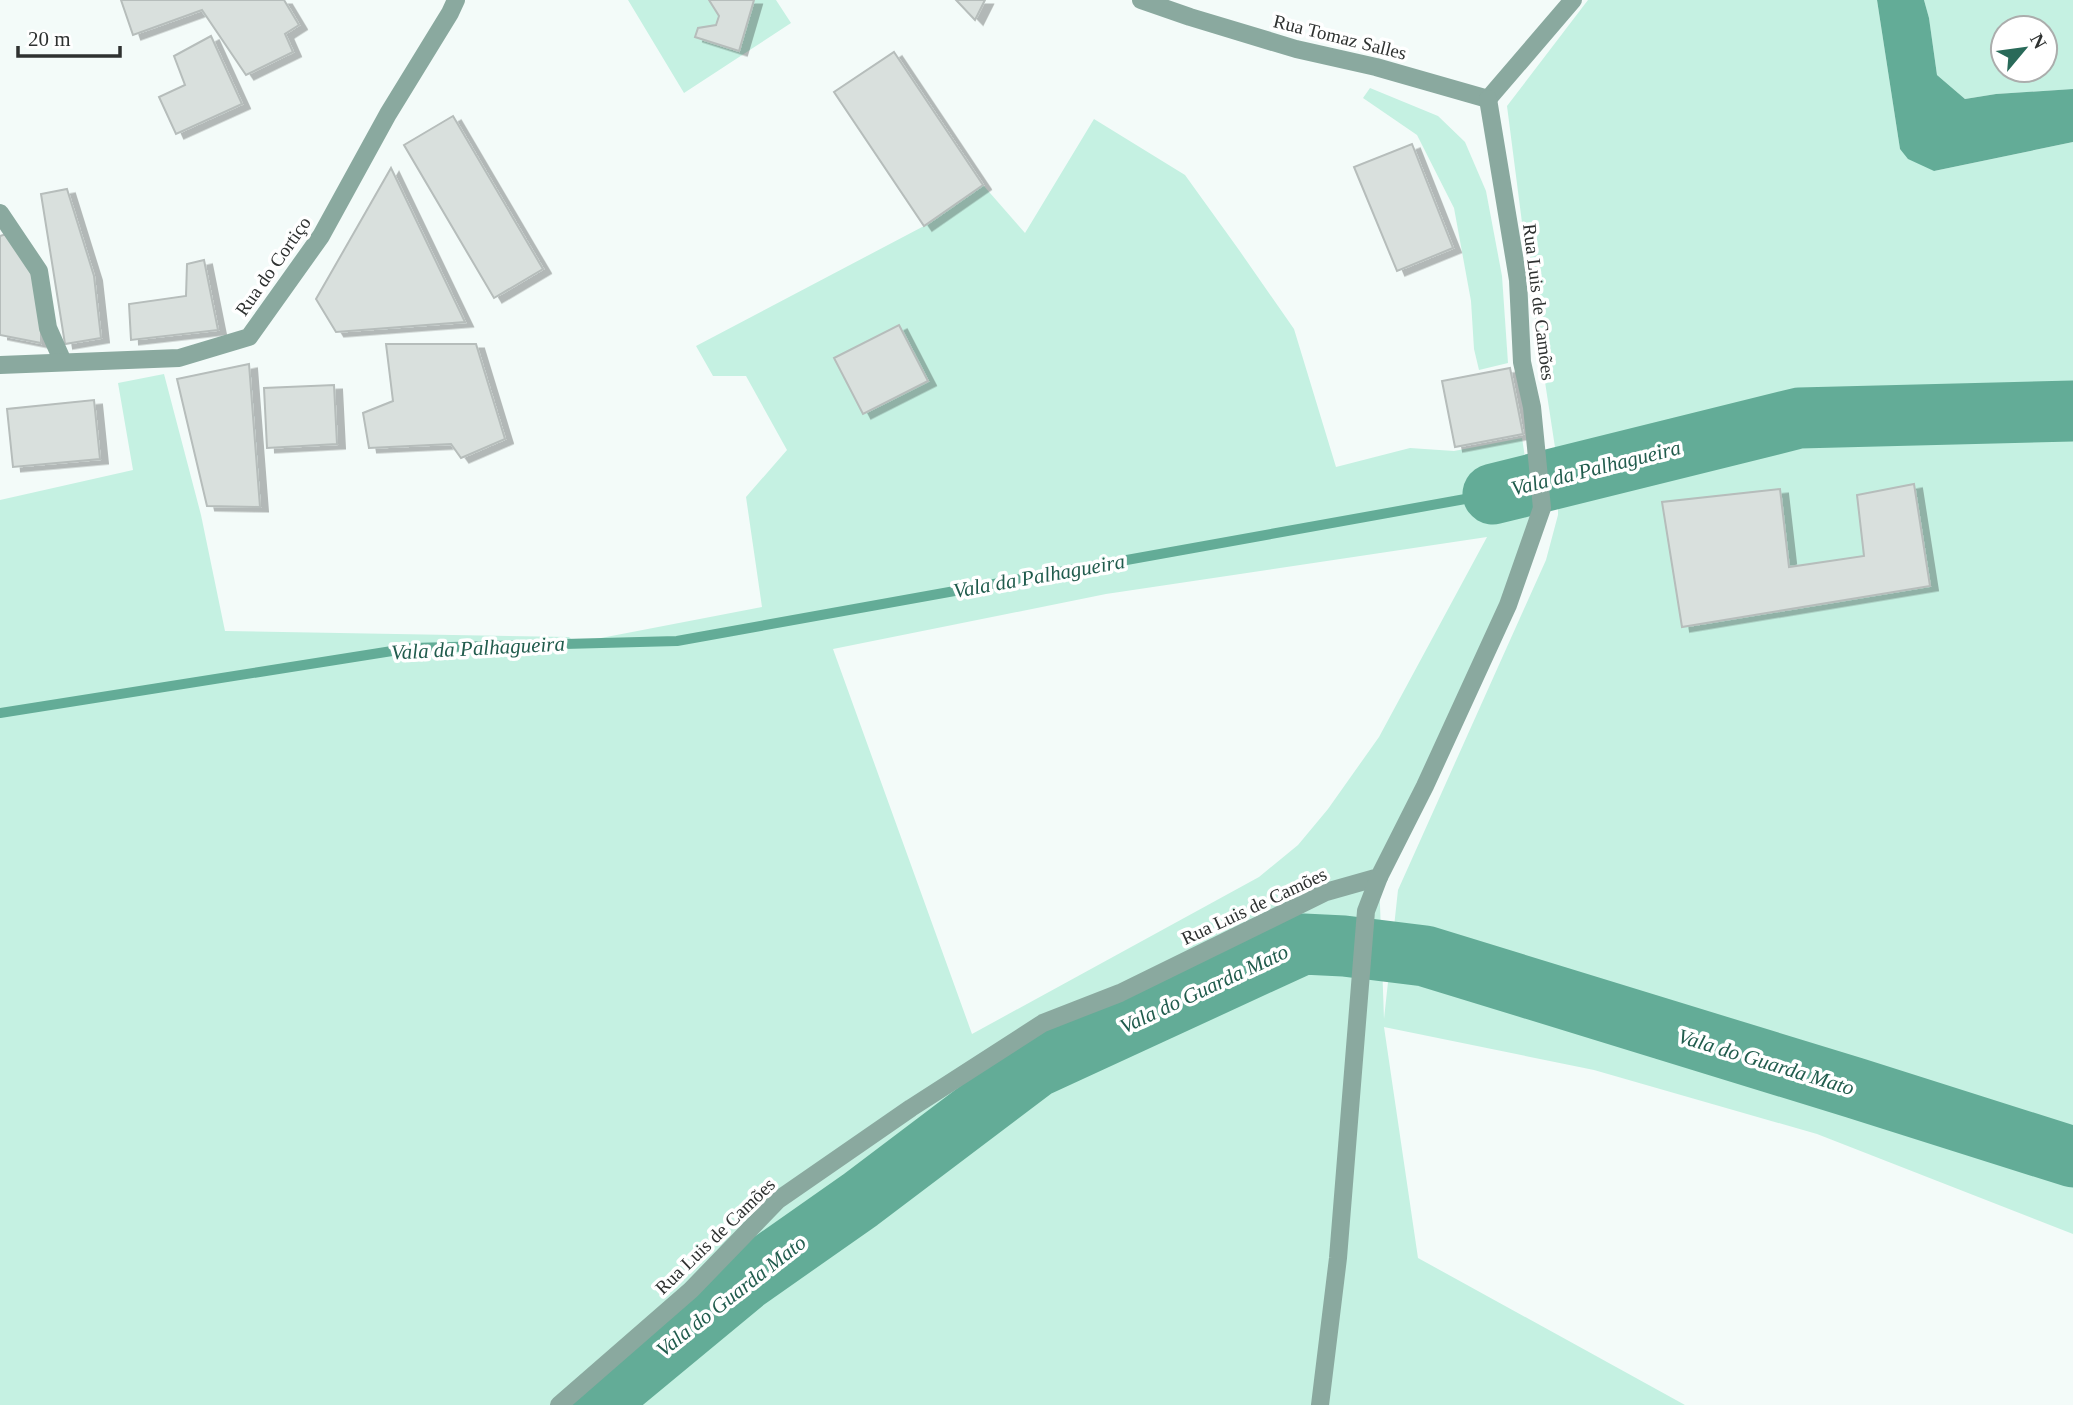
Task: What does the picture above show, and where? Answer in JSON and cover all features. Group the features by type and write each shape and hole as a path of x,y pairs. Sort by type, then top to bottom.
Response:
{"street":[{"name":"Rua do Cortiço","path":"0,365 178,358 248,337 321,236 388,114 456,0"},
{"name":"Rua Tomaz Salles","path":"1142,0 1296,49 1488,99"},
{"path":"1488,99 1573,0"},
{"name":"Rua Luis de Camões","path":"559,1405 691,1290 778,1200 911,1108 1043,1023 1120,993 1326,892 1379,877 1425,786 1508,605 1542,508 1532,407 1522,362 1518,280 1488,99"},
{"path":"0,213 39,271 48,328 63,362"},
{"path":"1320,1405 1339,1258 1366,911 1379,877"}],"shaded area":[{"path":"628,0 709,0 719,16 716,25 698,28 695,37 738,51 754,0 776,0 791,23 684,93"},
{"path":"1588,0 1877,0 1900,149 1934,171 2073,142 2073,1234 1817,1134 1594,1070 1384,1027 1418,1258 1685,1405 0,1405 0,500 133,470 118,383 164,374 201,515 225,631 569,637 575,643 762,607 746,497 787,450 746,376 713,376 696,346 924,226 983,185 1025,233 1094,119 1185,175 1294,329 1336,467 1410,448 1454,451 1522,438 1526,464 1539,464 1542,508 1379,876 1384,1019 1398,890 1546,560 1558,515 1558,467 1529,277 1507,106","holes":["1487,537 1379,737 1328,809 1298,845 1259,877 972,1034 833,649 1106,594"]},
{"path":"1877,0 1924,0 1937,75 1965,99 1996,94 2073,89 2073,142 1934,171 1908,159 1900,149"},
{"path":"1924,0 2073,0 2073,89 1996,94 1965,99 1937,75"},
{"path":"1370,88 1438,116 1465,142 1486,191 1502,276 1508,363 1479,370 1474,349 1471,301 1454,208 1417,135 1363,98"}],"building":[{"path":"121,0 284,0 299,25 285,34 293,52 246,75 202,10 133,35"},
{"path":"709,0 754,0 739,51 695,37 698,28 716,25 719,16"},
{"path":"956,0 985,0 975,20"},
{"path":"211,36 242,104 176,134 159,97 185,85 174,56"},
{"path":"894,52 983,185 924,226 834,92"},
{"path":"453,116 543,269 494,298 404,145"},
{"path":"1412,144 1453,248 1397,271 1354,167"},
{"path":"391,168 465,322 336,332 316,299"},
{"path":"67,189 94,276 101,338 65,344 41,194"},
{"path":"13,232 41,296 41,343 0,335 0,236"},
{"path":"204,260 218,330 131,340 129,304 186,296 187,264"},
{"path":"899,325 928,381 863,414 834,358"},
{"path":"386,344 476,344 505,439 461,458 451,444 369,448 363,413 393,401"},
{"path":"249,364 260,507 207,506 177,379"},
{"path":"1510,368 1523,434 1455,447 1442,381"},
{"path":"334,385 337,444 267,448 264,388"},
{"path":"94,400 100,459 13,467 7,409"},
{"path":"1914,484 1930,586 1682,627 1662,502 1780,489 1789,567 1864,556 1857,495"}],"waterway":[{"name":"Vala da Palhagueira","path":"1493,494 1799,418 2073,411"},
{"name":"Vala da Palhagueira","path":"0,713 411,648 677,641 1493,494"},
{"name":"Vala do Guarda Mato","path":"595,1405 746,1280 860,1200 1036,1067 1303,944 1425,956 2073,1157"}]}
